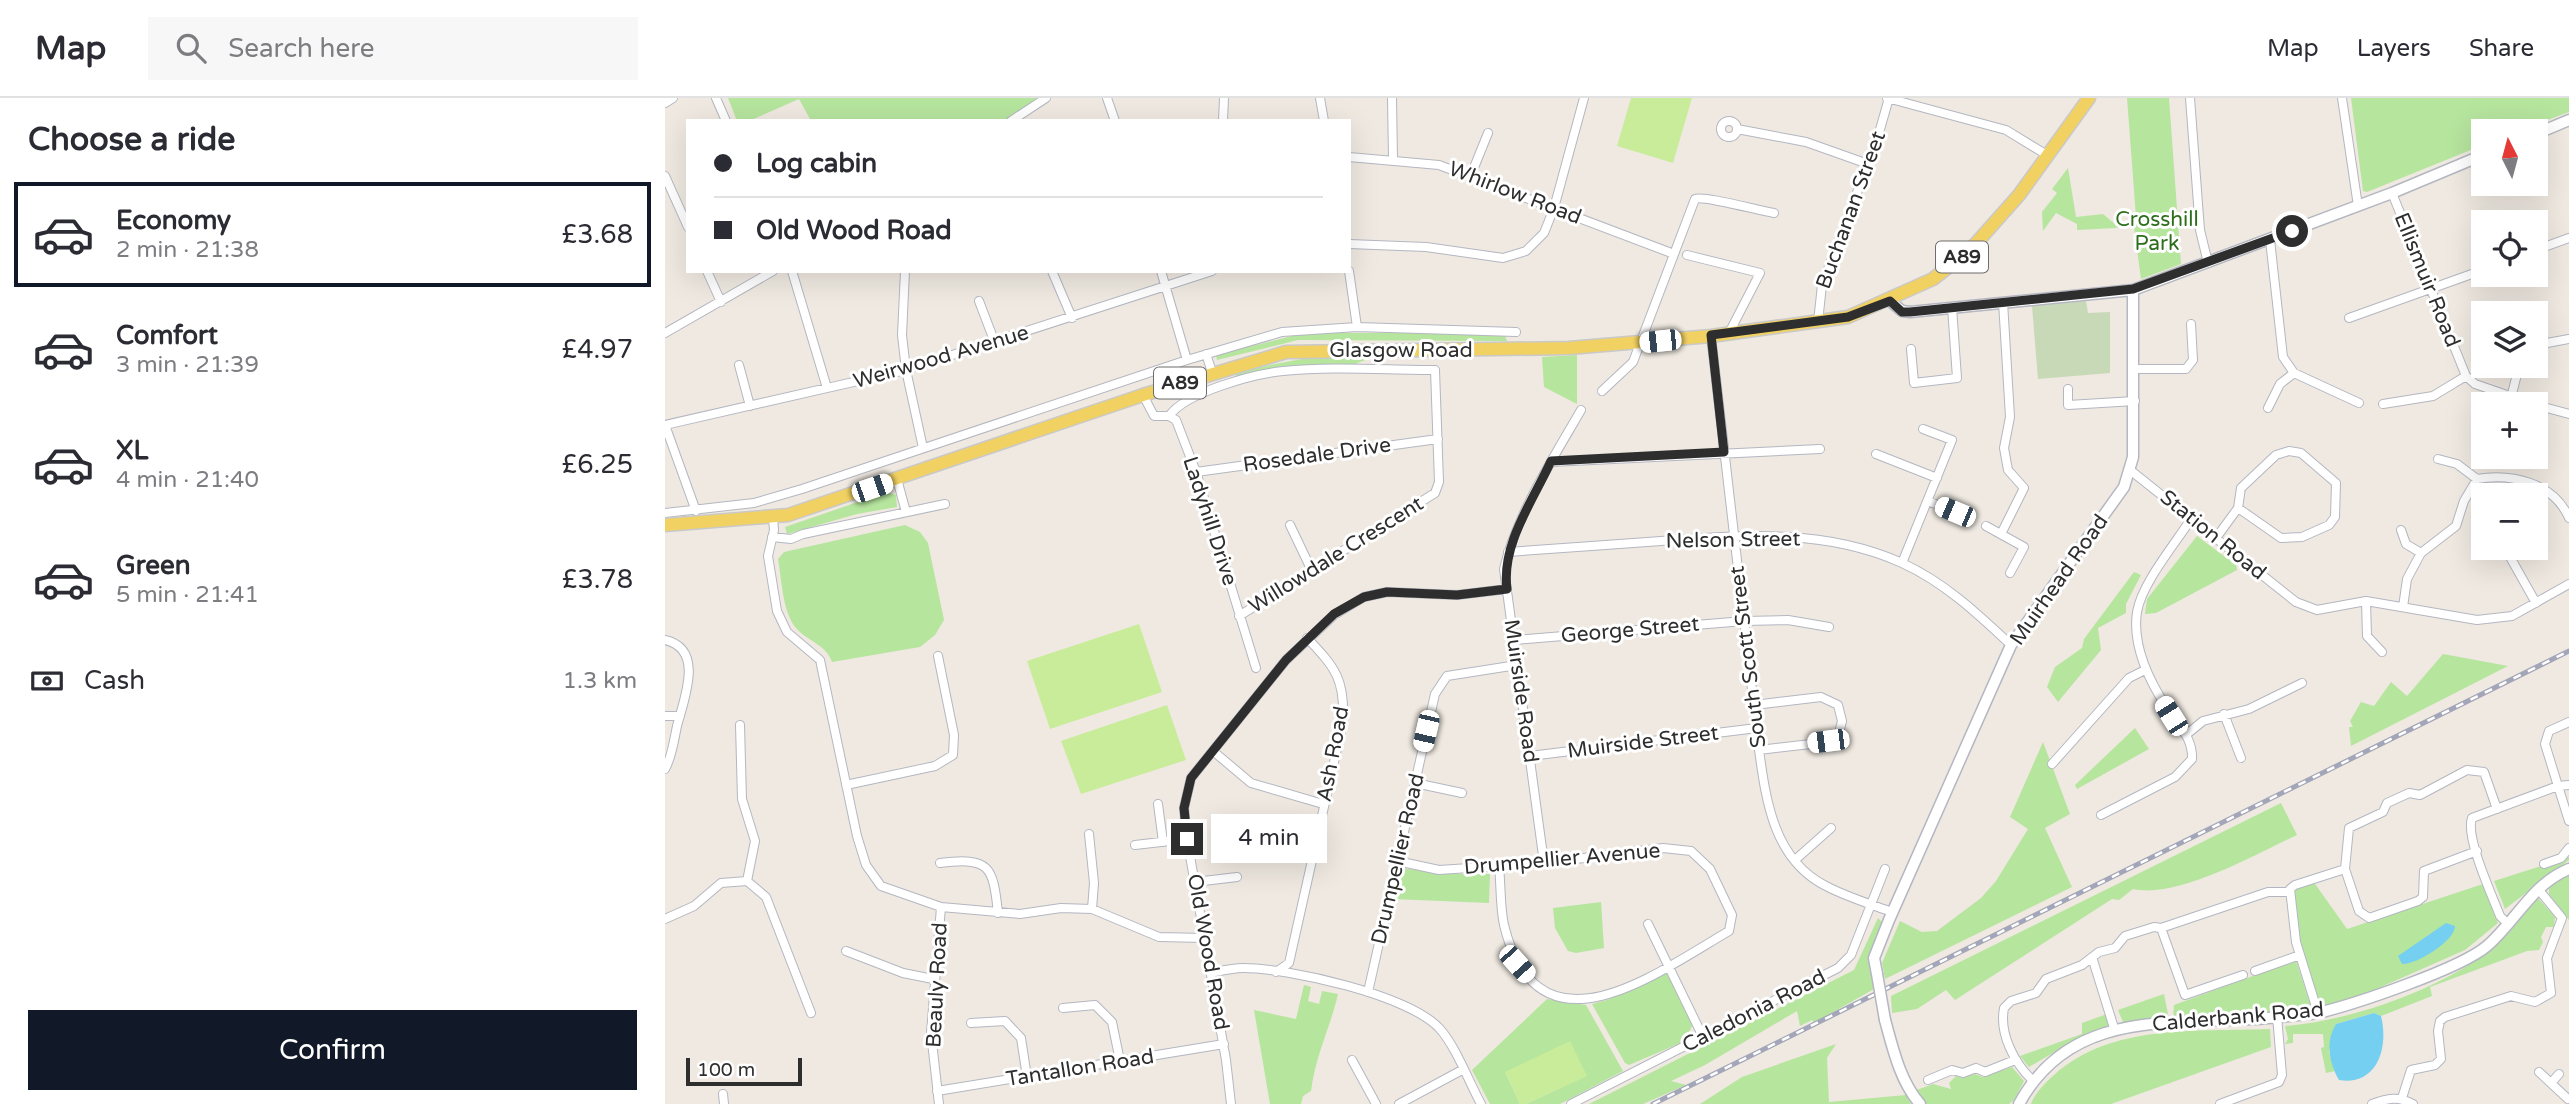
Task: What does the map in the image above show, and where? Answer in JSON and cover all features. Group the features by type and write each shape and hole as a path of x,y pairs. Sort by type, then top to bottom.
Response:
{"main road":[{"name":"Glasgow Road","path":"673,521 715,516 773,518 897,479 1143,394 1268,356 1308,350 1524,350 1641,343 1848,317 1890,301 1933,279 1971,249 1993,227 2089,98"}],"street":[{"path":"665,103 673,98"},
{"path":"716,98 725,119"},
{"path":"1014,119 1046,98"},
{"path":"1107,98 1114,119"},
{"path":"1223,119 1224,98"},
{"path":"1320,98 1324,119"},
{"path":"1392,98 1393,159"},
{"path":"1351,244 1426,247 1503,258 1515,256 1536,244 1544,233 1554,208 1584,98"},
{"path":"1888,98 2006,130 2047,155"},
{"name":"Buchanan Street","path":"1818,321 1822,285 1868,164 1888,98"},
{"path":"2190,98 2200,230 2209,263"},
{"path":"2342,98 2358,206"},
{"path":"2548,129 2569,120"},
{"path":"1737,129 1806,142 1868,164"},
{"path":"1471,175 1487,133"},
{"name":"Whirlow Road","path":"1351,157 1439,165 1674,254"},
{"path":"1890,301 1902,312 1910,312 2133,289 2270,240 2471,160"},
{"path":"665,176 686,223"},
{"name":"Ellismuir Road","path":"2392,193 2466,376"},
{"path":"1602,391 1633,362 1695,199 1703,196 1742,208 1774,213"},
{"path":"2548,246 2569,238"},
{"path":"2270,240 2283,357 2294,373 2359,403"},
{"path":"1687,255 1760,273 1729,333"},
{"path":"708,273 721,302"},
{"path":"665,333 770,273"},
{"path":"793,273 827,388"},
{"path":"905,273 902,335 906,370 923,448"},
{"path":"1053,273 1072,318"},
{"path":"1162,273 1187,360"},
{"name":"Weirwood Avenue","path":"665,425 906,370 1205,273"},
{"path":"1349,273 1357,327"},
{"path":"2349,318 2471,275"},
{"name":"Muirhead Road","path":"1920,1104 1906,1082 1885,1020 1874,958 2011,645 2124,487 2130,470 2135,401 2133,289"},
{"path":"979,301 995,343"},
{"path":"2001,534 2024,488 2008,470 2004,448 2010,417 2003,302"},
{"path":"1911,349 1914,383 1957,378 1952,307"},
{"path":"2134,369 2186,369 2193,360 2191,324"},
{"name":"Glasgow Road","path":"665,513 673,521 696,511 715,516 1187,360 1282,332 1357,327 1516,332"},
{"name":"South Scott Street","path":"1711,335 1759,750 1766,799 1775,830 1795,860 1823,885 1892,912"},
{"path":"2548,344 2569,339"},
{"path":"1206,354 1212,372"},
{"path":"740,365 750,406"},
{"path":"1170,366 1177,384"},
{"name":"Willowdale Crescent","path":"1170,416 1182,402 1228,384 1282,371 1435,370 1439,482 1435,493 1240,616"},
{"path":"2268,408 2280,384 2294,373"},
{"path":"2383,404 2433,396 2466,376 2475,384 2496,392"},
{"path":"2068,389 2068,405 2135,401"},
{"name":"Ladyhill Drive","path":"1143,394 1154,416 1170,416 1176,420 1195,472 1256,668"},
{"path":"2548,409 2569,414"},
{"name":"Muirside Road","path":"1544,863 1504,569 1508,552 1551,461 1581,410"},
{"path":"665,425 696,511"},
{"path":"1902,563 1952,440 1923,429"},
{"name":"Rosedale Drive","path":"1195,472 1438,439"},
{"path":"1551,461 1820,449"},
{"path":"2216,538 2238,508 2241,488 2276,455 2289,451 2301,453 2336,483 2335,517 2329,525 2302,537 2281,538 2238,508"},
{"path":"1876,454 1937,478"},
{"path":"2438,459 2457,464 2477,479 2500,475 2540,486 2565,500 2569,518"},
{"name":"Station Road","path":"2130,470 2296,601 2317,610 2366,601"},
{"path":"897,479 905,512"},
{"path":"2403,607 2407,579 2421,553 2456,526 2464,501 2477,479"},
{"path":"1928,501 1969,518"},
{"path":"772,537 790,539 945,504"},
{"path":"773,518 768,556 777,611 787,632 820,660 866,866 881,886 941,907 997,913 1093,909 1159,937 1205,938"},
{"path":"2101,815 2185,770 2192,759 2187,733 2171,716 2145,670 2137,613 2145,590 2191,519"},
{"path":"1290,525 1312,571"},
{"path":"1986,526 2024,547 2010,573"},
{"path":"2401,530 2406,544 2421,553"},
{"name":"Nelson Street","path":"1508,552 1734,536 1793,535 1852,545 1902,563 1957,596 2011,645"},
{"path":"2512,560 2536,603"},
{"path":"2382,652 2367,636 2366,601 2477,620 2512,616 2569,584"},
{"name":"Old Wood Road","path":"1231,1104 1224,1044 1187,839 1184,808 1191,778 1307,638 1334,614 1364,597 1387,592 1457,595 1507,589"},
{"name":"George Street","path":"1514,639 1744,621 1788,620 1829,627"},
{"name":"Ash Road","path":"1289,963 1343,722 1344,691 1332,667 1307,638"},
{"path":"665,640 675,642 686,652 690,676 665,769"},
{"path":"846,785 935,766 953,755 954,735 937,656"},
{"name":"Drumpellier Road","path":"1368,992 1435,695 1447,676 1517,665"},
{"path":"2052,764 2129,678 2145,670"},
{"path":"2187,733 2203,721 2249,709 2302,683"},
{"path":"1754,705 1821,697 1838,705 1842,720 1839,733 1828,741 1759,750"},
{"path":"2224,714 2241,758"},
{"path":"665,716 680,716"},
{"path":"2569,722 2549,732 2545,744 2569,821"},
{"path":"740,725 742,799 755,841 747,881"},
{"name":"Muirside Street","path":"1530,756 1757,728"},
{"path":"1213,751 1251,783 1323,804"},
{"path":"2477,851 2424,871 2423,897 2418,901 2369,918 2359,911 2345,869 2349,828 2383,812 2387,803 2409,793 2420,794 2467,770 2484,772 2497,809"},
{"path":"1415,783 1462,793"},
{"path":"2507,923 2500,916 2477,851 2470,825 2472,818 2558,786 2569,785"},
{"path":"1158,804 1163,842"},
{"path":"1795,860 1831,828"},
{"path":"1135,845 1187,839"},
{"path":"1087,840 1094,883 1093,909"},
{"name":"Drumpellier Avenue","path":"1397,861 1439,870 1544,863 1663,848 1692,851 1710,869 1732,915 1729,931 1669,966 1598,998 1572,1000 1545,992 1517,964 1504,923 1499,867"},
{"path":"2544,864 2561,858 2569,848"},
{"path":"946,860 973,860 989,869 994,878 997,913"},
{"name":"Caledonia Road","path":"1571,1104 1838,968 1851,955 1885,869"},
{"path":"2318,1013 2300,955 2290,892 2295,884 2345,869"},
{"name":"Calderbank Road","path":"2019,1104 2032,1080 2066,1051 2114,1028 2318,1013 2341,1007 2473,957 2495,939 2539,890 2569,869"},
{"path":"1195,882 1237,877"},
{"path":"665,919 694,906 721,883 747,881 766,897 811,1013"},
{"path":"2402,1098 2411,1070 2435,1065 2441,1059 2438,1031 2440,1021 2445,1017 2511,996 2535,1002 2551,993 2547,958 2562,918 2539,890"},
{"path":"2032,1080 2015,1060 2003,1027 2004,1007 2011,1001 2036,993 2046,979 2115,948 2125,936 2154,927 2161,928 2268,892 2290,892"},
{"name":"Beauly Road","path":"939,1104 931,1033 933,979 941,907"},
{"path":"1648,924 1703,1037"},
{"path":"2161,928 2185,995 2243,975"},
{"path":"846,951 903,973 933,979"},
{"path":"2255,971 2300,955"},
{"path":"2092,957 2114,1028"},
{"path":"1276,972 1289,963 1296,975"},
{"path":"1211,973 1242,968 1296,975 1368,992 1417,1010 1440,1029 1481,1104"},
{"path":"1063,1008 1095,1005 1112,1022 1120,1061"},
{"path":"2220,1104 2279,1082 2282,1075 2277,1016"},
{"path":"971,1023 1005,1021 1021,1038 1027,1077"},
{"name":"Tantallon Road","path":"937,1091 1224,1044"},
{"path":"1352,1060 1376,1104"},
{"path":"1928,1080 1952,1070 1963,1073 1976,1068 1985,1072 2015,1060"},
{"path":"1399,1104 1462,1070"},
{"path":"2539,1072 2567,1100"},
{"path":"2551,1083 2559,1074"},
{"path":"723,1094 725,1104"},
{"path":"2372,1104 2388,1098 2402,1098 2413,1104"}],"green space":[{"path":"728,98 1038,98 1010,119 810,119 799,99 754,119 736,119"},
{"path":"1631,98 1692,98 1673,163 1617,146"},
{"name":"Crosshill Park","path":"2127,98 2169,98 2181,264 2141,279 2134,227 2077,230 2077,224 2056,213 2043,231 2042,212 2057,193 2052,189 2068,168 2076,217 2103,214 2116,225 2131,224 2136,217"},
{"path":"2351,98 2569,98 2569,112 2548,120 2471,119 2471,150 2367,192 2363,191"},
{"path":"2086,301 2088,313 2110,312 2110,373 2038,379 2032,306"},
{"path":"1304,333 1504,333 1507,341 1298,340 1217,360 1216,355"},
{"path":"1323,355 1375,356 1353,365 1282,366 1237,378 1234,372"},
{"path":"1577,355 1577,404 1544,387 1542,357"},
{"path":"887,492 896,495 897,507 857,514 787,534 785,527"},
{"path":"905,525 920,532 928,543 944,620 935,635 920,647 832,662 821,647 800,632 791,621 785,604 778,559 784,552"},
{"path":"2197,536 2236,565 2237,570 2156,613 2145,614 2147,599"},
{"path":"2134,572 2141,575 2126,604 2126,613 2098,628 2101,650 2058,702 2047,687 2055,667 2082,648 2084,639"},
{"path":"1139,624 1162,692 1050,729 1027,661"},
{"path":"2443,654 2508,666 2351,746 2349,727 2353,727 2350,721 2361,702 2374,706 2391,682 2407,696"},
{"path":"1167,705 1186,760 1081,794 1061,741"},
{"path":"2135,728 2149,749 2077,789 2075,785"},
{"path":"2043,742 2070,814 2045,828 2072,887 1885,979 1882,963 1900,921 1922,932 1937,931 1981,898 1996,881 2028,829 2010,817"},
{"path":"2281,803 2297,835 2194,881 2151,890 2133,889 2119,900 2112,899 1955,1000 1946,990 1917,1009 1892,1013 1891,996"},
{"path":"2569,857 2569,860 2505,909 2494,881"},
{"path":"1399,868 1457,874 1490,874 1489,903 1392,899"},
{"path":"2569,874 2569,920 2549,894 2549,888"},
{"path":"2313,881 2347,929 2483,884 2498,923 2465,950 2365,994 2320,1008 2304,964 2292,914 2296,886"},
{"path":"2537,897 2555,917 2554,927 2546,927 2541,937 2543,942 2539,950 2527,951 2430,987 2432,996 2381,1016 2374,1013 2336,1024 2329,1052 2335,1071 2326,1073 2321,1048 2324,1047 2323,1034 2293,1034 2293,1043 2285,1044 2288,1039 2285,1026 2313,1023 2376,1007 2440,981 2469,965 2494,947 2514,927 2513,922"},
{"path":"1601,902 1604,948 1576,953 1568,951 1555,928 1553,908"},
{"path":"1878,918 1884,924 1872,954 1874,989 1814,1023 1812,1020 1800,1026 1797,1011 1705,1065 1671,1081 1686,1085 1643,1104 1589,1104 1854,970"},
{"path":"2296,960 2310,1004 2308,1010 2173,1019 2174,1005"},
{"path":"1666,970 1693,1024 1685,1041 1629,1065 1625,1063 1592,1004 1610,999"},
{"path":"1304,985 1311,987 1308,1001 1319,1004 1322,991 1338,994 1316,1065 1311,1091 1303,1096 1301,1104 1270,1104 1254,1010 1296,1019"},
{"path":"2164,994 2169,1019 2123,1022 2118,1010"},
{"path":"1547,999 1586,1005 1623,1071 1560,1104 1526,1104 1586,1076 1505,1072 1520,1104 1490,1104 1472,1070"},
{"path":"2107,1014 2108,1026 2087,1033 2029,1067 2020,1056 2082,1034 2082,1023"},
{"path":"2270,1029 2271,1047 2111,1104 2031,1104 2037,1092 2054,1075 2077,1058 2102,1046 2128,1038 2184,1031"},
{"path":"1570,1041 1587,1076 1526,1104 1520,1104 1505,1072"},
{"path":"1836,1044 1827,1058 1829,1102 1906,1095 1911,1104 1700,1104 1742,1077"},
{"path":"2012,1067 2024,1081 2009,1104 1926,1104 1914,1091 1933,1084 1951,1089 1949,1083 1956,1076 1962,1078 1975,1074 1983,1077"}],"water":[{"path":"2446,923 2455,926 2442,945 2416,961 2402,964 2398,956"},
{"path":"2374,1013 2381,1016 2383,1028 2381,1052 2377,1062 2363,1077 2339,1080 2329,1045 2336,1024"}],"railway":[{"path":"1653,1104 2569,651"}],"route":[{"path":"1187,839 1184,808 1191,778 1286,660 1334,614 1364,597 1387,592 1457,595 1507,589 1504,569 1508,552 1551,461 1724,452 1711,335 1848,317 1890,301 1902,312 1910,312 2133,289 2292,231"}]}
